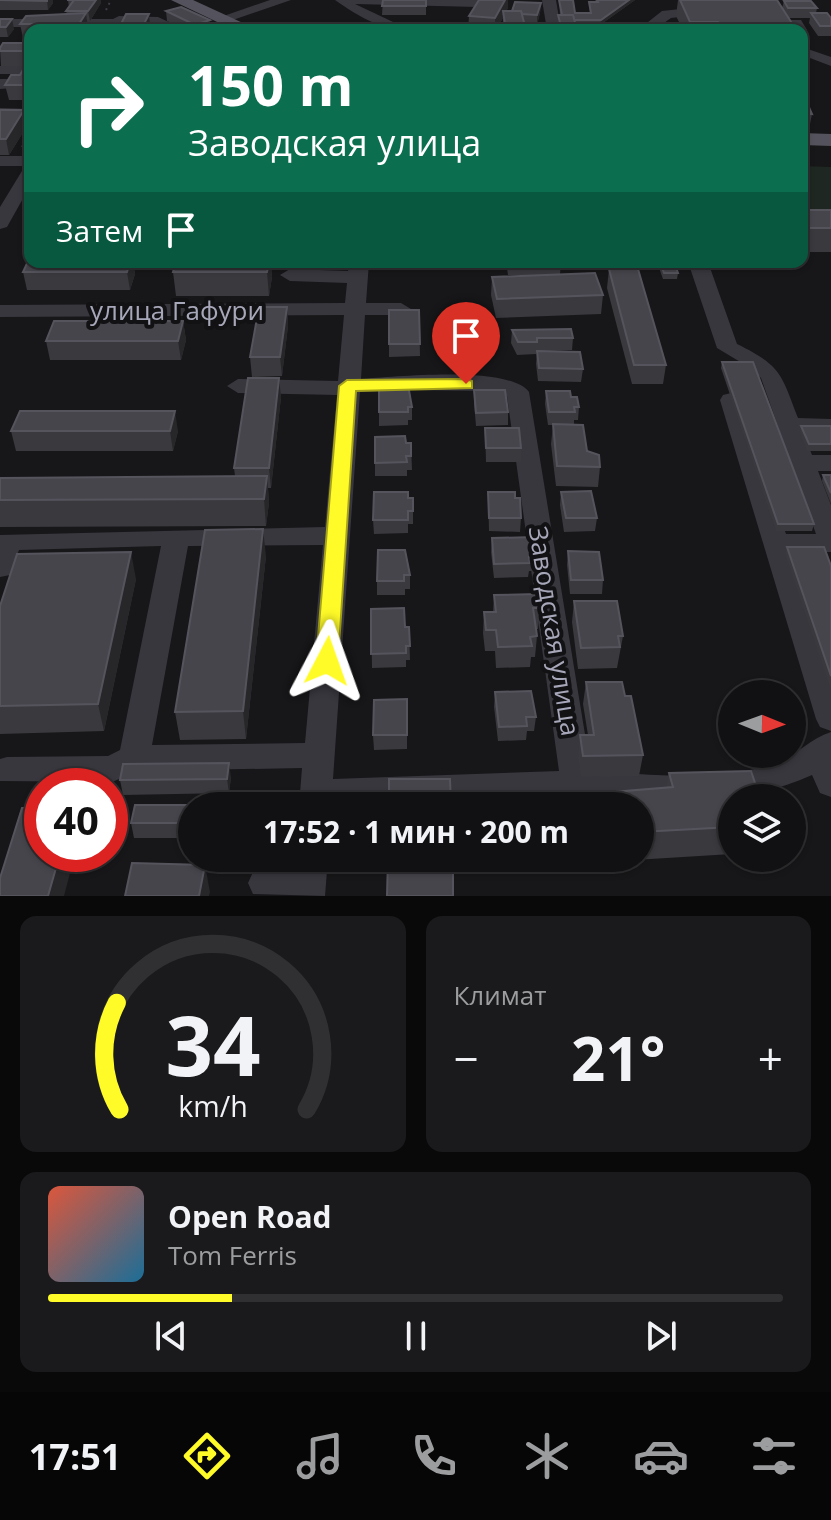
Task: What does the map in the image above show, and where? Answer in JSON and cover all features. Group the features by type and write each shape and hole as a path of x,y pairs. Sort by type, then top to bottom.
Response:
{"main road":[{"path":"179,0 234,24"},
{"path":"808,139 831,140"}],"street":[{"path":"110,24 124,0"},
{"path":"222,19 284,0"},
{"path":"339,0 478,3"},
{"path":"339,0 390,24"},
{"path":"549,0 553,24"},
{"path":"798,24 808,9"},
{"path":"653,24 667,14 730,10"},
{"path":"3,18 54,23 158,21 165,24"},
{"path":"808,54 831,62"},
{"path":"0,70 24,70"},
{"path":"0,84 19,84 24,77"},
{"path":"0,113 24,114"},
{"path":"0,161 24,161"},
{"path":"0,223 7,199 24,178"},
{"path":"700,268 728,348 760,364 771,376 803,463 826,510 831,541 776,543"},
{"path":"290,275 357,286 395,301"},
{"path":"316,792 357,286"},
{"name":"улица Гафури","path":"0,311 28,319 88,302 190,318 357,286"},
{"name":"Заводская улица","path":"347,387 477,385 512,388 518,392 569,717 576,784"},
{"path":"238,386 347,387"},
{"path":"731,400 831,719"},
{"path":"789,425 831,426"},
{"path":"803,463 831,463"},
{"path":"0,568 9,541 336,536"},
{"path":"134,758 176,537"},
{"path":"7,770 112,769 134,758 319,755"},
{"path":"437,792 576,784 689,787 764,782 828,761"},
{"path":"265,883 309,879"}],"shaded area":[{"path":"808,166 831,167 831,218 808,219"}],"building":[{"path":"74,0 96,0 88,11 66,11"},
{"path":"383,0 426,0 426,6 382,6"},
{"path":"479,0 505,0 495,18 469,16"},
{"path":"559,0 573,0 575,13 591,13 589,2 629,0 601,20 574,20 573,15 562,15"},
{"path":"680,0 777,0 792,24 719,24 690,22"},
{"path":"784,1 811,1 817,8 788,8"},
{"path":"515,2 541,3 537,15 512,11"},
{"path":"181,7 210,20 193,24 166,11"},
{"path":"503,11 521,11 524,24 505,24"},
{"path":"86,13 79,24 20,24 26,16"},
{"path":"811,13 827,13 831,26 820,26"},
{"path":"126,14 149,14 144,24 121,24"},
{"path":"558,15 573,15 575,24 560,24"},
{"path":"0,19 12,19 6,27 0,27"},
{"path":"3,43 24,43 24,51 0,51"},
{"path":"24,68 24,85 5,85 11,75 20,75"},
{"path":"0,110 24,110 6,139 0,139"},
{"path":"808,210 831,210 831,228 808,228"},
{"path":"25,268 128,268 127,272 23,272"},
{"path":"174,268 268,268 267,272 173,272"},
{"path":"662,268 676,268 678,273 664,273"},
{"path":"609,269 638,269 666,365 634,365"},
{"path":"595,273 603,295 497,299 492,277"},
{"path":"259,307 287,307 280,357 250,357"},
{"path":"389,310 419,310 420,344 389,344"},
{"path":"54,321 183,321 178,341 46,341"},
{"path":"571,329 573,338 537,338 537,342 518,342 512,330"},
{"path":"537,351 580,352 583,369 539,368"},
{"path":"722,362 753,362 814,524 778,524"},
{"path":"248,378 279,378 269,468 234,468"},
{"path":"379,385 408,385 412,407 408,407 408,412 379,412"},
{"path":"474,390 505,390 508,412 476,413"},
{"path":"546,391 570,391 571,397 577,397 579,407 574,407 575,412 549,412"},
{"path":"20,411 175,411 170,431 11,431"},
{"path":"553,424 583,425 587,451 599,455 600,467 557,466"},
{"path":"801,426 831,426 831,444 809,444"},
{"path":"485,428 519,428 521,448 486,448"},
{"path":"405,436 406,443 411,443 411,456 406,456 407,462 375,463 375,437"},
{"path":"823,475 831,475 831,493"},
{"path":"267,476 264,499 0,500 0,478"},
{"path":"591,491 597,518 566,518 561,492"},
{"path":"374,492 408,492 408,498 413,498 413,511 408,511 408,520 373,520"},
{"path":"488,492 515,492 515,498 520,498 521,518 489,518"},
{"path":"263,529 243,711 175,712 205,530"},
{"path":"535,537 538,557 529,557 530,563 494,564 492,538"},
{"path":"787,547 824,547 831,566 831,676"},
{"path":"378,550 405,550 410,575 404,575 404,581 377,581"},
{"path":"568,551 599,552 603,580 571,580"},
{"path":"131,552 98,704 0,706 0,606 17,554"},
{"path":"537,594 540,608 533,608 537,636 530,637 532,646 498,647 496,630 486,630 484,612 496,612 494,595"},
{"path":"574,601 617,601 623,636 618,636 620,647 581,648"},
{"path":"404,608 410,646 406,646 406,653 371,654 371,609"},
{"path":"586,682 622,682 625,696 631,696 643,755 583,756 580,735 594,735"},
{"path":"531,691 536,717 526,717 527,726 499,727 495,692"},
{"path":"407,699 407,735 373,735 374,700"},
{"path":"229,763 227,779 128,780 128,768 122,768 123,764"},
{"path":"751,771 755,784 718,784 718,828 654,831 654,792 611,792 673,787 669,773"},
{"path":"389,779 450,779 450,792 389,792"},
{"path":"135,805 178,805 178,823 131,823"},
{"path":"24,808 24,872 55,872 48,896 0,896 0,878"},
{"path":"132,863 178,864 178,872 204,872 199,896 125,896"},
{"path":"388,872 453,872 453,896 387,896"}],"route":[{"path":"327,661 347,386 466,384"}]}
